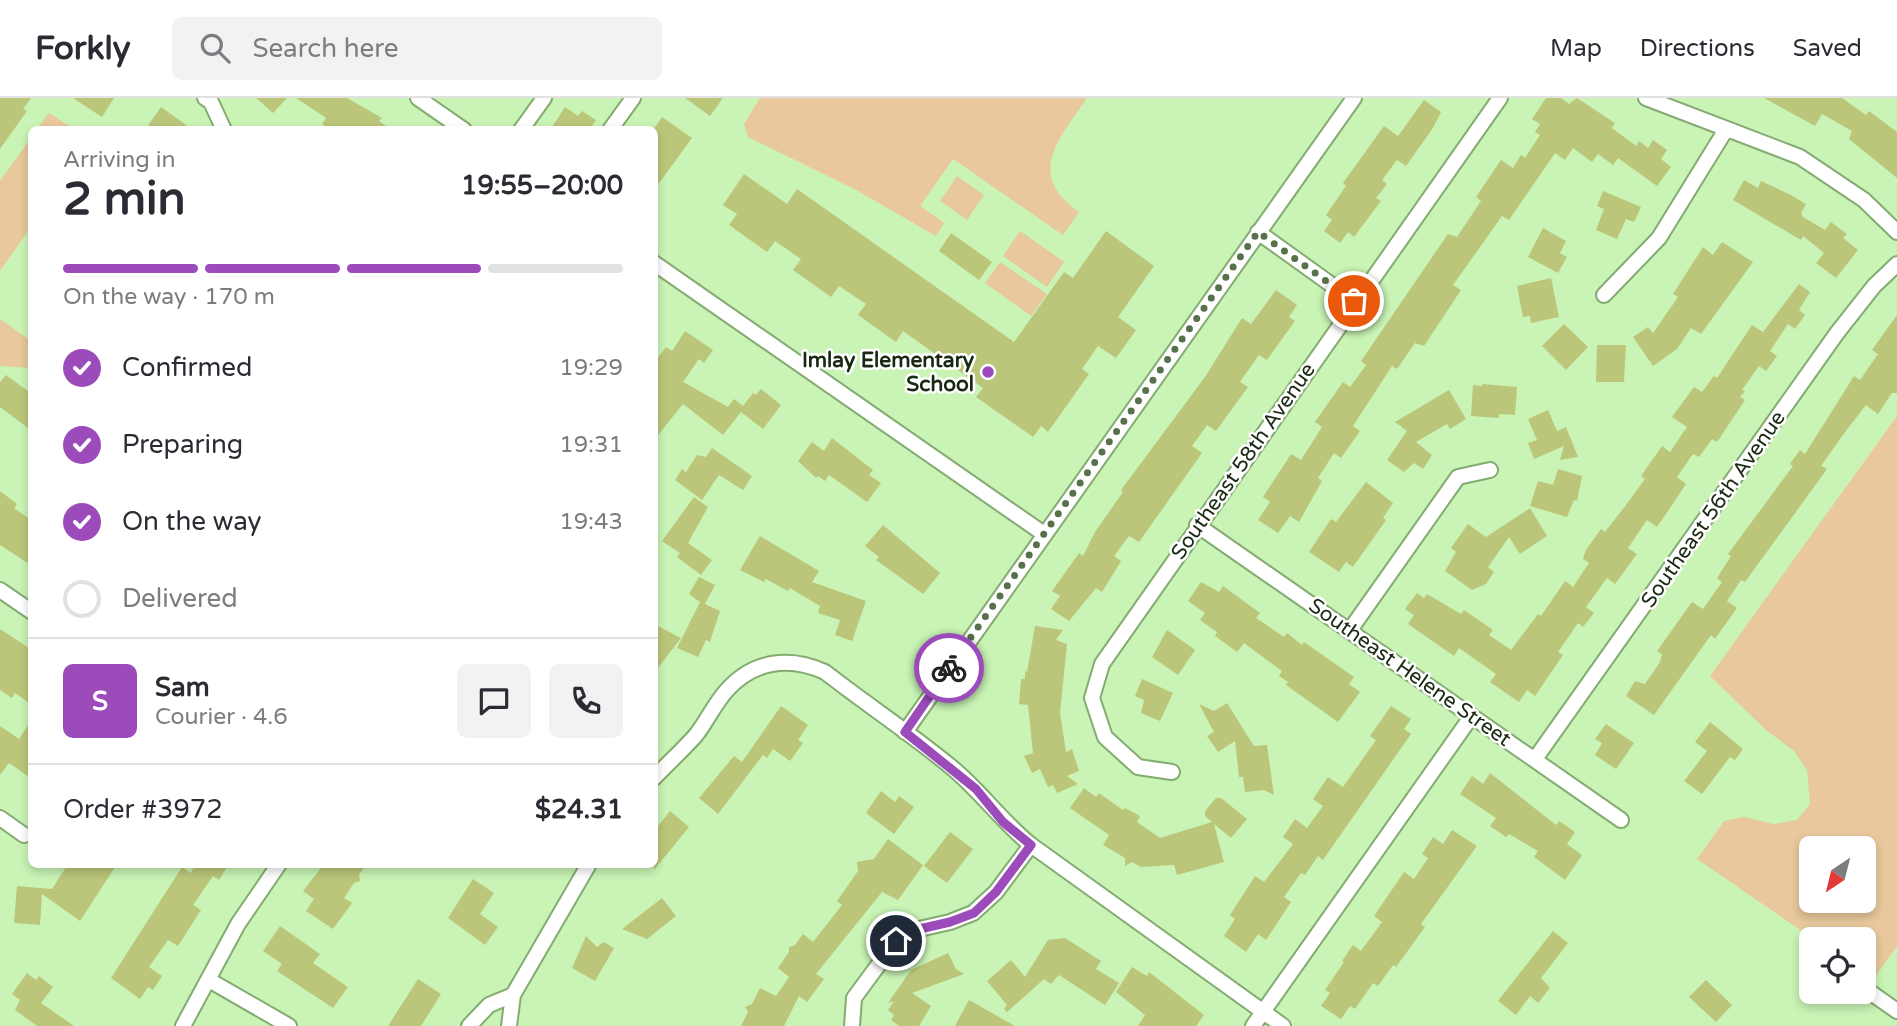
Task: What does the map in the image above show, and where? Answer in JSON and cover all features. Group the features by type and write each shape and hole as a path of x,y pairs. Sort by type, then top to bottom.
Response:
{"street":[{"path":"205,98 223,126"},
{"path":"418,98 458,126"},
{"path":"524,126 544,98"},
{"path":"613,126 633,98"},
{"path":"905,732 1354,98"},
{"name":"Southeast 58th Avenue","path":"1172,772 1138,767 1105,737 1091,698 1102,664 1354,301 1500,98"},
{"path":"1646,98 1725,131 1800,157 1864,200 1897,232"},
{"path":"1604,295 1659,238 1725,131"},
{"path":"1258,232 1354,301"},
{"name":"Southeast 56th Avenue","path":"1535,759 1837,333 1874,286 1897,264"},
{"path":"658,266 1044,534"},
{"path":"1350,629 1458,477 1489,470"},
{"name":"Southeast Helene Street","path":"1197,525 1621,820"},
{"path":"0,590 28,609"},
{"path":"658,774 696,734 727,689 751,671 779,661 805,663 825,672 976,789 1003,822 1031,845 1283,1026"},
{"path":"1253,1026 1471,717"},
{"path":"0,818 24,835"},
{"path":"852,1026 854,998 896,941 915,930 974,913 996,892 1031,845"},
{"path":"183,1026 238,924 276,868"},
{"path":"509,1026 513,995 587,868"},
{"path":"209,980 289,1026"},
{"path":"469,1026 488,1005 513,995"},
{"path":"1876,996 1897,1011"}],"shaded area":[{"path":"760,98 1087,98 1058,142 1050,170 1054,184 1063,198 1079,212 1063,235 953,159 920,206 944,223 936,236 858,191 748,137 744,124"},
{"path":"49,113 69,126 39,126"},
{"path":"28,142 28,231 0,271 0,181"},
{"path":"957,176 984,195 967,220 940,201"},
{"path":"1020,231 1064,262 1047,287 1003,256"},
{"path":"1000,262 1047,294 1031,316 985,283"},
{"path":"0,319 28,339 28,368 0,366"},
{"path":"1897,416 1897,946 1876,976 1876,927 1799,929 1697,859 1724,821 1744,817 1774,824 1797,820 1810,804 1807,770 1794,751 1766,730 1710,676"}],"building":[{"path":"0,98 31,98 23,109 27,111 0,149"},
{"path":"73,98 114,98 102,117"},
{"path":"256,98 287,98 273,113"},
{"path":"296,98 347,98 382,118 379,121 386,126 325,126 322,124 326,118"},
{"path":"685,98 723,98 710,116"},
{"path":"1546,98 1561,98 1569,104 1577,98 1615,123 1612,128 1636,146 1639,141 1648,148 1653,140 1667,150 1661,159 1671,167 1657,186 1618,158 1613,165 1598,154 1592,162 1573,148 1565,160 1555,153 1509,220 1502,216 1453,285 1461,290 1424,346 1415,343 1397,369 1392,366 1353,426 1360,431 1341,458 1334,453 1318,478 1322,481 1299,522 1290,516 1278,533 1258,520 1270,502 1263,497 1291,454 1301,460 1322,427 1315,422 1343,382 1350,387 1366,365 1361,361 1448,234 1457,237 1481,201 1476,197 1501,160 1513,168 1521,155 1525,158 1540,135 1535,132 1540,124 1532,119"},
{"path":"1764,98 1842,98 1866,115 1869,111 1897,132 1897,178 1849,139 1852,131 1822,114 1815,126"},
{"path":"1424,100 1441,112 1433,128 1406,166 1397,160 1382,180 1387,184 1376,198 1381,201 1354,237 1348,232 1340,243 1324,231 1332,220 1326,215 1346,186 1343,183 1384,126 1398,136"},
{"path":"161,107 187,126 148,126"},
{"path":"565,107 578,116 582,111 596,120 592,126 553,126"},
{"path":"662,117 692,138 658,185 658,126 656,126"},
{"path":"744,174 787,204 797,189 1014,342 1064,272 1073,278 1106,231 1154,266 1118,317 1136,330 1116,358 1098,346 1082,369 1089,374 1048,432 1041,426 1033,437 976,397 983,388 903,331 896,342 858,315 866,304 839,286 831,297 793,270 801,259 775,241 767,252 729,225 737,214 723,205"},
{"path":"1744,180 1758,188 1761,181 1791,195 1806,204 1801,213 1803,217 1825,230 1831,222 1847,234 1843,238 1858,250 1836,278 1816,263 1824,253 1803,236 1801,240 1733,200"},
{"path":"1603,191 1641,207 1634,222 1626,219 1617,239 1596,230 1604,209 1597,206"},
{"path":"1543,228 1566,241 1560,253 1567,257 1558,273 1528,257"},
{"path":"951,233 992,262 979,280 939,251"},
{"path":"1722,242 1753,262 1701,334 1691,328 1677,349 1653,366 1633,337 1648,327 1653,333 1678,297 1673,294 1703,247 1713,255"},
{"path":"1551,278 1559,317 1531,323 1530,316 1523,317 1517,286"},
{"path":"1799,284 1810,292 1799,310 1805,315 1795,329 1788,324 1770,351 1777,356 1766,371 1759,366 1742,390 1745,391 1740,397 1745,400 1717,442 1712,439 1699,457 1693,454 1677,477 1686,484 1657,527 1647,520 1628,548 1637,554 1615,584 1607,578 1586,607 1594,613 1583,627 1578,623 1558,652 1563,655 1535,696 1527,690 1519,702 1490,682 1496,674 1459,648 1454,656 1408,624 1414,615 1405,609 1417,593 1424,598 1427,594 1461,614 1464,610 1493,630 1489,635 1511,650 1538,614 1541,616 1565,581 1573,587 1589,563 1583,559 1586,550 1601,529 1605,532 1645,479 1641,476 1662,446 1670,452 1687,427 1672,417 1694,387 1702,392 1714,376 1717,378 1752,325 1763,332"},
{"path":"1276,290 1297,305 1289,317 1295,321 1267,360 1259,355 1240,382 1248,387 1216,431 1207,425 1192,446 1202,453 1139,542 1129,536 1114,556 1121,561 1102,592 1096,588 1069,621 1051,609 1060,596 1052,591 1079,553 1083,556 1095,532 1123,492 1121,490 1205,377 1242,318 1251,324"},
{"path":"1897,315 1897,393 1892,393 1878,414 1866,405 1842,436 1821,466 1827,469 1745,582 1741,580 1727,601 1737,608 1715,639 1711,635 1654,715 1626,696 1635,681 1645,684 1660,662 1662,654 1657,651 1692,602 1703,609 1722,582 1717,578 1731,556 1728,554 1793,466 1790,464 1800,450 1805,454 1854,376 1860,380 1878,354 1872,350"},
{"path":"1564,324 1588,347 1566,370 1542,346"},
{"path":"685,331 713,350 704,363 699,359 683,382 728,407 734,399 743,406 753,393 756,395 761,389 781,405 763,429 741,412 723,435 683,404 658,435 658,358 666,347 672,351"},
{"path":"1597,345 1626,345 1624,382 1596,382"},
{"path":"6,375 28,391 28,428 0,407 0,382"},
{"path":"1473,385 1517,387 1515,415 1499,414 1499,418 1471,416"},
{"path":"1449,390 1466,419 1450,429 1447,424 1416,442 1432,455 1423,469 1414,463 1404,472 1387,460 1407,431 1395,422"},
{"path":"1548,410 1557,431 1566,427 1578,457 1560,460 1564,446 1534,459 1528,443 1537,440 1528,419"},
{"path":"832,438 873,470 869,475 881,483 867,502 829,475 825,481 818,476 816,478 798,461 812,442 824,451"},
{"path":"712,448 752,476 743,490 719,475 702,500 675,480 682,469 686,472 697,455 706,457"},
{"path":"1558,469 1582,476 1577,501 1574,500 1567,517 1530,506 1538,481 1553,485"},
{"path":"1366,482 1393,503 1383,518 1386,520 1353,567 1346,562 1339,572 1309,552 1331,519 1336,522"},
{"path":"0,491 17,504 14,508 28,518 28,563 0,545"},
{"path":"694,497 708,507 688,543 712,560 701,575 677,557 680,553 662,541"},
{"path":"1530,508 1547,536 1520,554 1509,537 1488,567 1494,572 1486,584 1472,590 1445,571 1456,552 1451,548 1468,524 1486,537"},
{"path":"883,525 940,573 923,594 876,560 879,557 865,546"},
{"path":"760,536 819,571 812,582 866,601 852,641 835,635 840,620 818,613 820,606 790,588 788,591 766,579 764,582 740,570"},
{"path":"699,577 715,585 705,604 720,611 710,642 706,640 698,657 677,648 700,602 689,594"},
{"path":"1201,582 1219,592 1223,586 1260,613 1256,618 1284,637 1287,633 1302,645 1304,642 1354,677 1349,684 1360,692 1338,722 1286,685 1288,682 1279,676 1282,671 1244,643 1237,652 1215,636 1217,632 1200,620 1205,613 1188,601"},
{"path":"658,626 681,638 658,668"},
{"path":"1035,626 1063,630 1056,640 1067,644 1060,713 1066,752 1072,749 1079,771 1067,776 1078,784 1057,793 1053,785 1048,787 1040,769 1032,773 1024,756 1033,753 1028,705 1019,704 1021,679 1025,679 1025,671 1027,672"},
{"path":"0,629 28,647 28,702 15,693 12,698 0,690"},
{"path":"1167,630 1195,650 1178,675 1152,657"},
{"path":"1142,679 1173,693 1160,721 1141,713 1144,700 1135,696"},
{"path":"1227,703 1254,746 1267,745 1274,795 1264,790 1245,792 1243,777 1239,777 1235,741 1218,752 1207,736 1214,732 1199,704 1214,711"},
{"path":"781,706 808,725 798,740 803,743 790,761 773,749 767,758 763,755 718,814 699,798 734,756 742,762"},
{"path":"1391,706 1411,719 1404,729 1411,734 1323,860 1318,856 1305,875 1301,873 1284,897 1291,902 1266,940 1258,934 1246,952 1224,936 1235,919 1230,915 1255,876 1264,882 1293,844 1283,837 1295,819 1307,828 1323,806 1313,799 1328,777 1343,787 1376,740 1370,736"},
{"path":"1710,722 1743,749 1735,760 1730,757 1702,794 1684,781 1707,751 1695,742"},
{"path":"1606,724 1634,743 1616,769 1595,755 1602,743 1595,739"},
{"path":"28,725 28,776 9,763 0,775 0,726 19,739"},
{"path":"1490,773 1556,825 1559,821 1575,832 1567,844 1582,855 1565,880 1534,857 1538,851 1509,834 1506,837 1490,826 1496,818 1460,794 1472,776 1483,784"},
{"path":"1084,788 1096,797 1099,793 1123,810 1125,808 1140,816 1137,822 1160,838 1212,822 1205,816 1205,811 1216,798 1221,798 1247,819 1231,838 1214,824 1224,862 1177,875 1174,865 1141,867 1132,862 1125,866 1125,858 1103,845 1109,835 1070,808"},
{"path":"881,791 895,802 899,796 914,807 894,834 866,813"},
{"path":"670,811 689,827 658,865 658,826"},
{"path":"1452,830 1477,846 1421,924 1425,927 1396,967 1393,965 1378,986 1373,983 1355,1009 1350,1006 1341,1019 1321,1006 1330,993 1325,990 1353,945 1361,951 1382,922 1374,916 1404,872 1414,879 1428,858 1422,854 1433,837 1443,844"},
{"path":"950,832 973,849 947,883 924,866"},
{"path":"888,839 923,865 898,900 882,892 816,974 824,979 807,1002 799,996 784,1026 741,1026 748,1012 745,1007 752,1004 760,988 776,996 789,977 778,968 789,952 789,947 795,945 803,934 813,942 842,905 837,901 858,871 857,862 874,859"},
{"path":"65,868 114,868 80,921 42,894 40,925 14,923 17,886 52,889"},
{"path":"181,868 191,873 193,868 226,868 219,880 213,876 193,905 201,910 178,946 168,940 149,967 162,976 153,990 148,987 140,999 111,978"},
{"path":"321,868 363,868 359,875 360,881 354,883 344,898 352,903 333,929 306,911 314,899 303,891"},
{"path":"473,879 494,893 480,914 498,927 485,945 448,918"},
{"path":"662,898 676,916 647,939 622,929"},
{"path":"280,926 320,954 313,963 348,987 333,1008 277,971 282,964 263,951"},
{"path":"1553,931 1568,943 1541,978 1550,988 1538,1003 1530,996 1516,1015 1498,1001"},
{"path":"586,936 597,947 604,942 614,948 595,981 572,968"},
{"path":"1065,938 1101,961 1096,969 1119,983 1105,1005 1059,975 1051,984 1044,979 1007,1012 1004,1009 1007,1005 987,981 1011,960 1025,977 1048,940"},
{"path":"948,953 956,969 964,974 912,993 931,1006 919,1026 899,1026 891,1020 894,1015 888,1010 894,1001 888,1003 911,970"},
{"path":"1132,967 1147,976 1149,972 1204,1015 1196,1026 1138,1026 1145,1015 1116,992"},
{"path":"27,973 36,980 39,976 53,987 41,1003 74,1026 37,1026 15,1010 20,1000 12,994"},
{"path":"418,979 441,994 421,1026 388,1026"},
{"path":"1706,980 1732,1005 1716,1022 1689,997"},
{"path":"969,1000 1015,1026 955,1026"}],"way so far":[{"path":"949,668 1258,232 1354,301"}],"place":[{"name":"Imlay Elementary School","path":"988,372"}],"route":[{"path":"896,941 915,930 974,913 996,892 1031,845 1003,822 976,789 951,766 905,732 949,668"}]}
